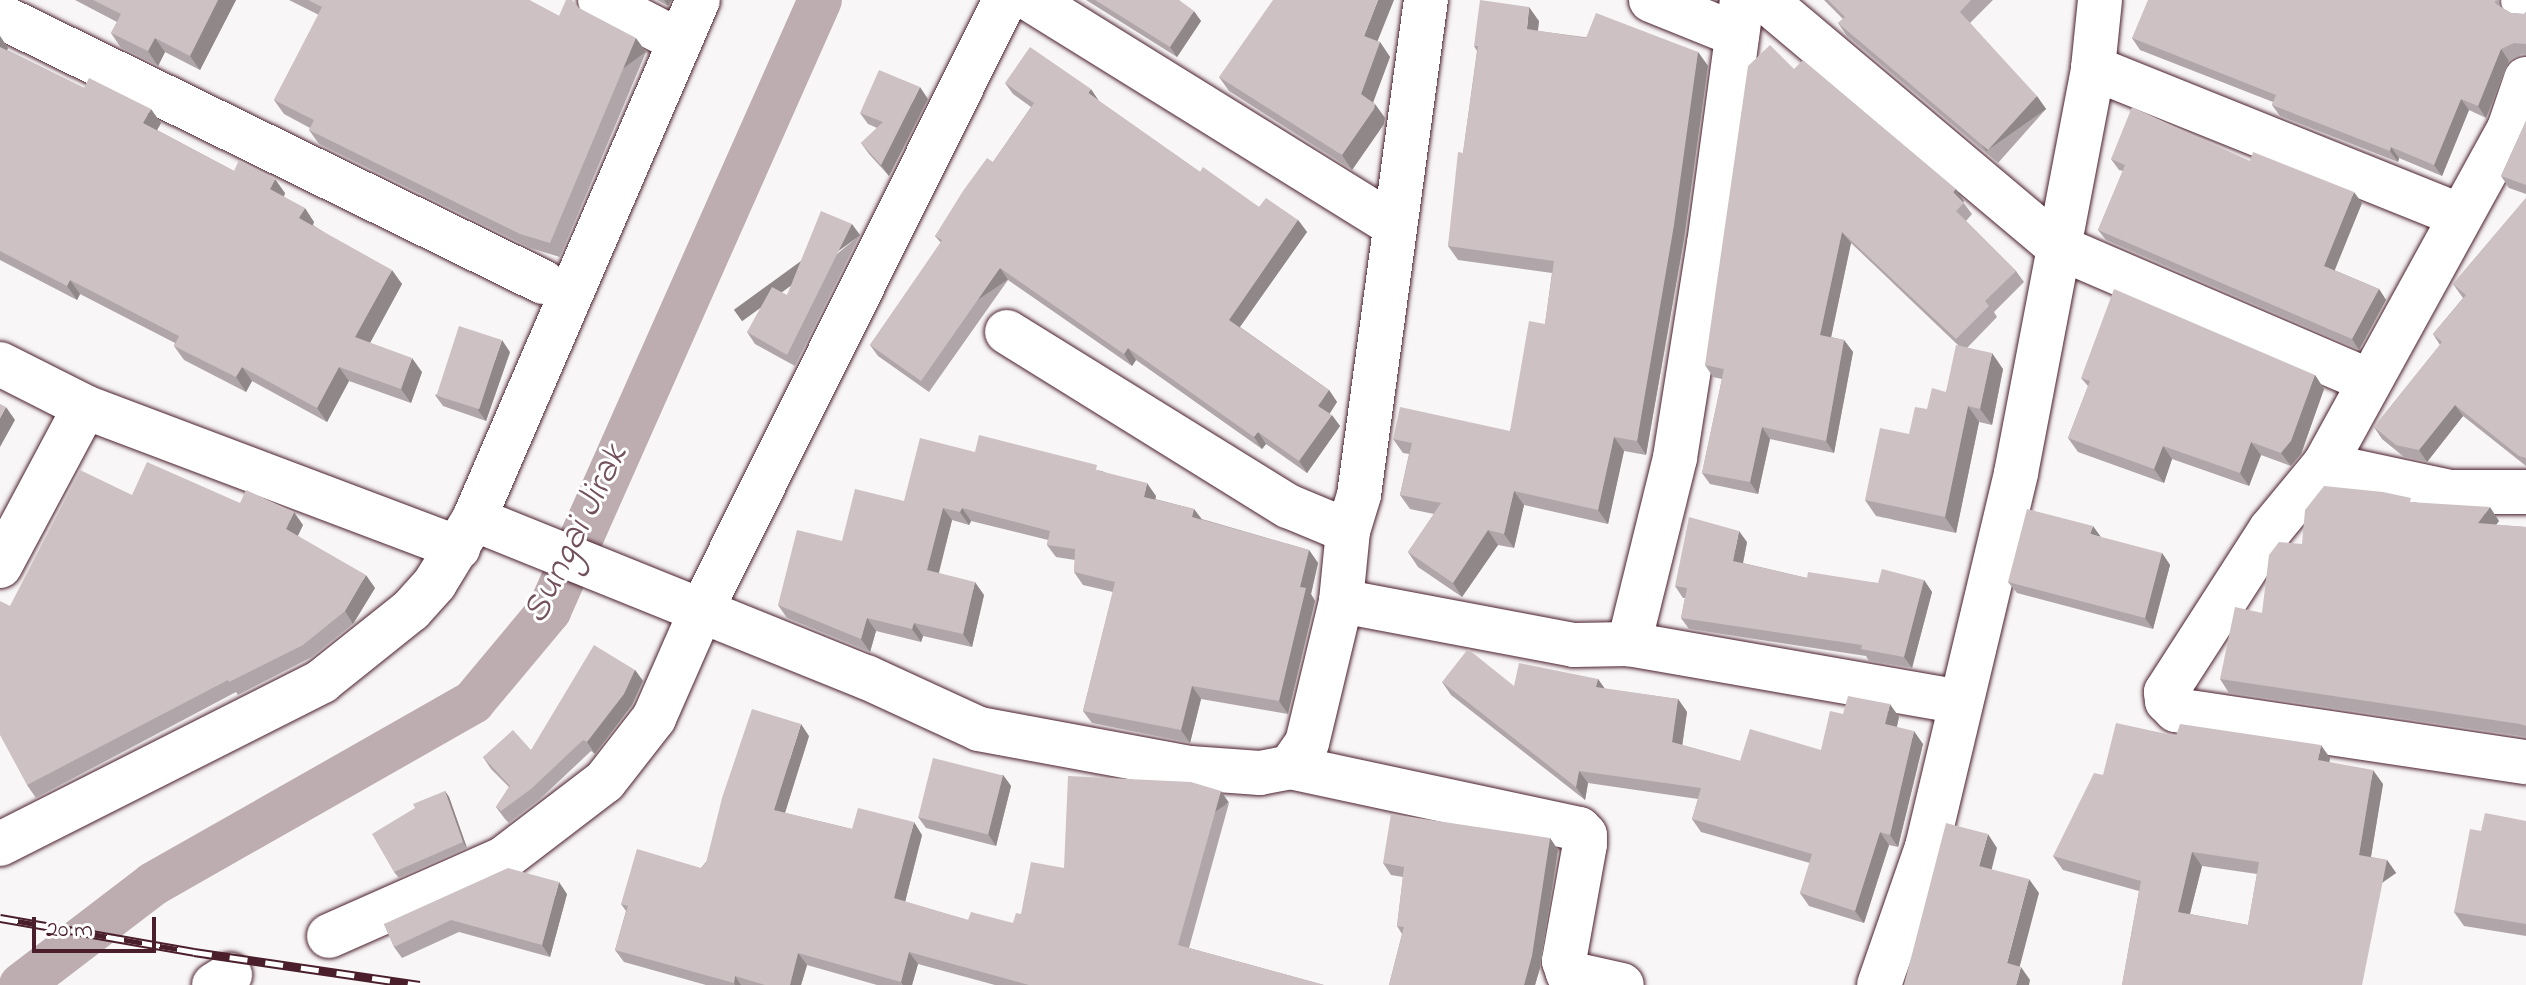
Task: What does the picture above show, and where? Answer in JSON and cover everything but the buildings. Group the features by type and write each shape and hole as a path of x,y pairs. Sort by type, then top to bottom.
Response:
{"street":[{"path":"600,0 679,41"},
{"path":"0,844 322,681 411,610 477,532 571,299 698,0"},
{"path":"329,936 503,859 605,781 654,718 692,609 1005,0"},
{"path":"1031,0 1394,225"},
{"path":"1290,767 1307,743 1341,601 1348,531 1359,495 1426,0"},
{"path":"1629,644 1675,458 1709,243 1739,17 1651,0"},
{"path":"1765,0 2058,247 2369,381"},
{"path":"1879,985 1927,847 2016,473 2093,68 2100,0"},
{"path":"0,16 543,282"},
{"path":"2093,68 2458,215"},
{"path":"2526,79 2509,129 2458,215 2324,465 2254,554 2166,692 2167,701 2176,710 2526,762"},
{"path":"1007,332 1288,506 1348,531"},
{"path":"0,364 85,407 477,532 692,609 866,677 979,729 1190,768 1260,773 1290,767 1579,829 1585,835 1585,844 1564,961 1568,973 1622,985"},
{"path":"0,566 85,407"},
{"path":"2324,465 2450,492 2526,492"},
{"path":"1341,601 1574,645 1629,644 1960,702"}],"waterway":[{"name":"Sungai Jirak","path":"21,985 153,884 473,702 549,611 820,0"}],"railway":[{"path":"0,918 194,952 420,985"}]}
